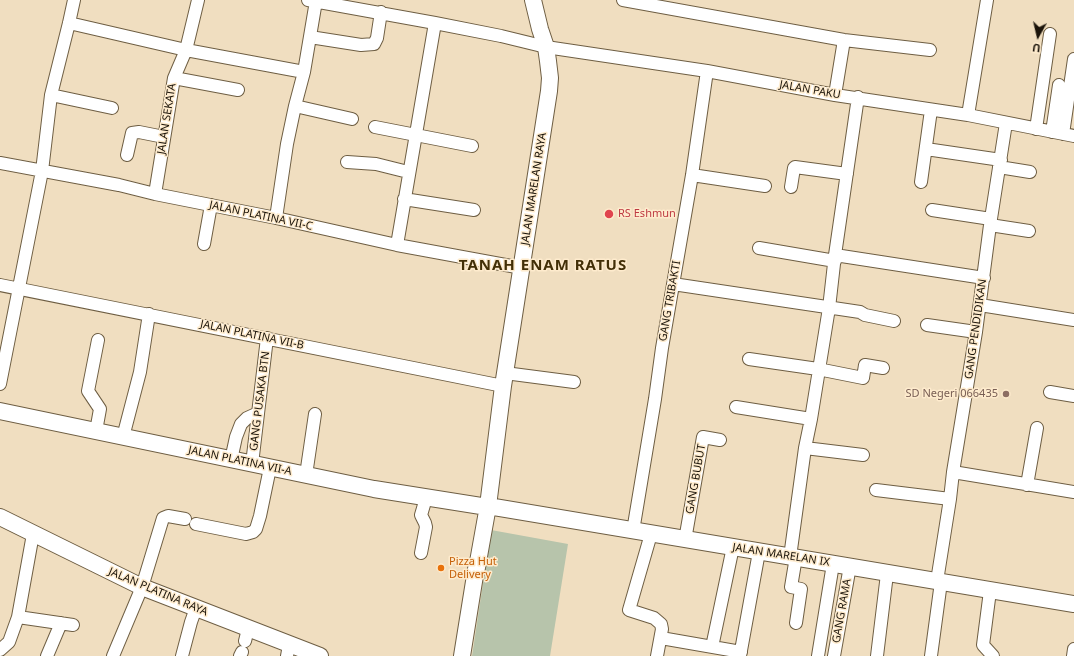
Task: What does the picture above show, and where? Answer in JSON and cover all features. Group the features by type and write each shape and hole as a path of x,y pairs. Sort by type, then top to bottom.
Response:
{"main road":[{"name":"JALAN MARELAN RAYA","path":"462,656 476,573 484,506 495,451 504,380 549,91 550,78 546,47 533,0"},
{"name":"JALAN PLATINA VII-A","path":"0,411 270,468 426,498 484,506"},
{"name":"JALAN MARELAN IX","path":"484,506 1074,604"},
{"name":"JALAN PLATINA RAYA","path":"0,517 142,587 196,608 244,645 288,650 320,656"}],"street":[{"path":"0,384 42,171 51,95 74,0"},
{"name":"JALAN SEKATA","path":"155,194 174,78 186,50 198,0"},
{"path":"623,0 844,40 930,50"},
{"path":"968,115 987,0"},
{"path":"276,218 281,179 310,37 312,1"},
{"name":"JALAN PAKU","path":"312,1 381,12 501,36 546,47 707,71 835,95 858,97 968,115 1063,134"},
{"path":"310,37 361,45 374,44 377,38 381,12"},
{"path":"69,23 186,50 304,72"},
{"path":"396,245 435,23"},
{"path":"1036,129 1050,34"},
{"path":"835,95 844,40"},
{"path":"1063,134 1074,59"},
{"name":"GANG TRIBAKTI","path":"633,531 692,175 707,71"},
{"path":"174,78 238,90"},
{"path":"1059,85 1063,134"},
{"path":"51,95 112,108"},
{"path":"796,623 802,589 791,587 805,448 829,308 858,97"},
{"path":"295,106 352,119"},
{"path":"921,182 931,110"},
{"name":"GANG PENDIDIKAN","path":"931,656 953,472 972,389 976,332 1006,123"},
{"path":"375,127 472,146"},
{"path":"127,155 132,133 139,132 164,137"},
{"path":"926,149 1000,163 1030,172"},
{"path":"347,162 376,164 408,172"},
{"name":"JALAN PLATINA VII-C","path":"0,163 120,185 155,194 276,218 396,245 522,268"},
{"path":"791,187 795,167 847,174"},
{"path":"692,175 765,186"},
{"path":"404,199 474,210"},
{"path":"204,244 210,205"},
{"path":"932,210 1029,231"},
{"path":"760,248 984,278"},
{"path":"673,284 860,312 866,316 894,321"},
{"name":"JALAN PLATINA VII-B","path":"0,285 267,338 504,380 574,382"},
{"path":"980,305 1074,320"},
{"path":"123,437 140,372 148,314"},
{"path":"927,325 976,332"},
{"name":"GANG PUSAKA BTN","path":"252,464 267,338"},
{"path":"96,431 100,409 88,391 98,340"},
{"path":"749,358 863,378 864,365 883,368"},
{"path":"1050,392 1074,396"},
{"path":"736,407 811,418"},
{"path":"231,460 236,437 241,424 247,418 258,413"},
{"path":"306,475 315,414"},
{"path":"1027,485 1038,428"},
{"name":"GANG BUBUT","path":"685,540 703,437 720,440"},
{"path":"805,448 864,455"},
{"path":"113,656 142,587 163,518 168,516 246,534 253,532 256,529 260,516 270,468"},
{"path":"953,472 1074,492"},
{"path":"876,490 950,499"},
{"path":"421,553 426,527 422,515 426,498"},
{"path":"0,650 9,642 18,617 33,534"},
{"path":"652,534 629,610 648,616 658,622 662,629 658,656"},
{"path":"712,647 732,547"},
{"path":"660,638 712,647 741,654 759,552"},
{"path":"818,656 833,564"},
{"name":"GANG RAMA","path":"834,656 850,566"},
{"path":"877,656 887,574"},
{"path":"990,591 983,645 993,656"},
{"path":"182,656 196,608"},
{"path":"18,617 73,625"},
{"path":"47,656 61,624"},
{"path":"1073,656 1074,649"}],"green space":[{"path":"491,530 568,544 550,656 472,656"}],"place":[{"name":"RS Eshmun","path":"609,214"},
{"name":"SD Negeri 066435","path":"1006,394"},
{"name":"Pizza Hut Delivery","path":"441,568"}],"district":[{"name":"TANAH ENAM RATUS","path":"543,266"}]}
